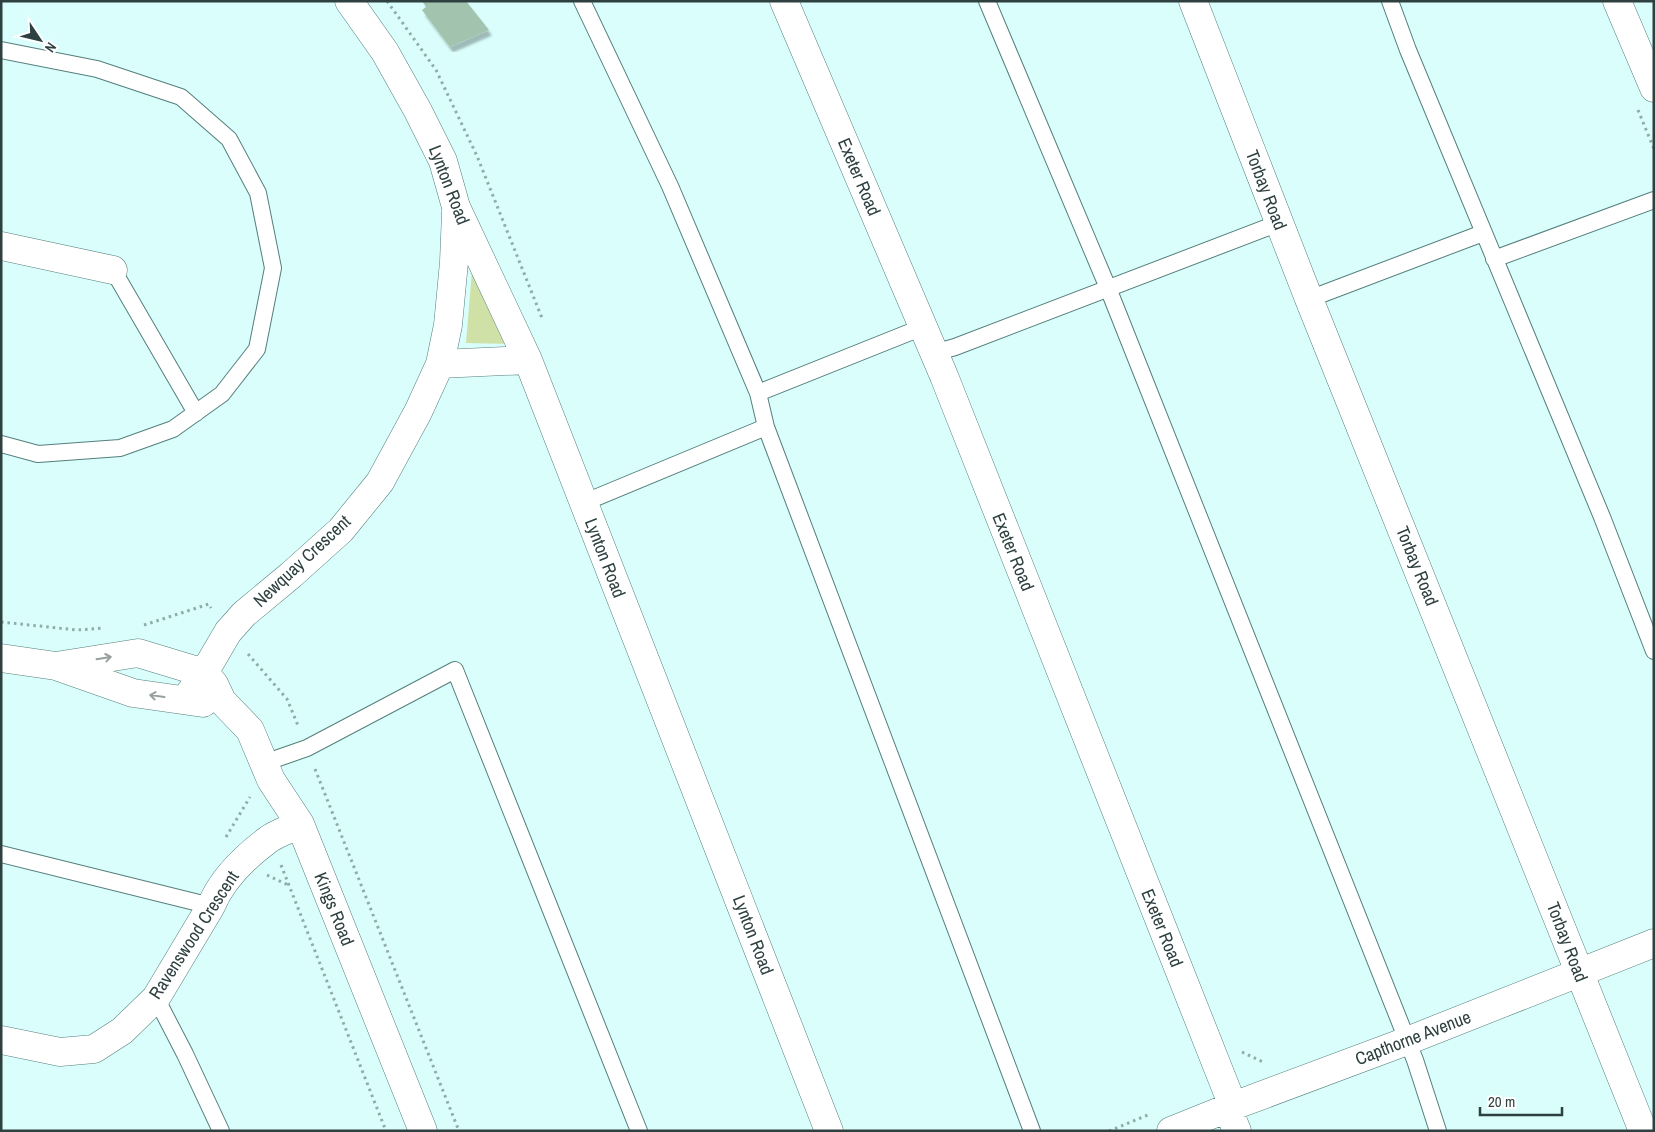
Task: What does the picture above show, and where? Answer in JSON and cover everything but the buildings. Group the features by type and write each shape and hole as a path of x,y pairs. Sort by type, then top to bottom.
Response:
{"street":[{"name":"Lynton Road","path":"350,1 385,52 443,161 456,206 528,360 829,1131"},
{"name":"Exeter Road","path":"784,1 934,353 1233,1115"},
{"name":"Torbay Road","path":"1193,1 1309,299 1643,1131"},
{"path":"1617,1 1654,88"},
{"name":"Newquay Crescent","path":"185,700 204,673 228,632 244,614 292,576 341,530 380,482 418,412 440,364 449,316 454,262 456,206"},
{"path":"1,246 112,270"},
{"path":"440,364 528,360"},
{"path":"56,666 138,653 204,673"},
{"path":"1,658 56,666 133,693 185,700 200,704 222,701"},
{"name":"Kings Road","path":"204,673 214,684 222,701 250,730 271,780 300,824 423,1131"},
{"name":"Ravenswood Crescent","path":"1,1040 60,1052 94,1049 122,1031 156,998 215,896 242,861 270,838 300,824"},
{"name":"Capthorne Avenue","path":"1171,1131 1233,1115 1407,1041 1654,942"}],"lane":[{"path":"582,1 670,186 758,393 766,426 1032,1131"},
{"path":"987,1 1108,288 1415,1060 1438,1131"},
{"path":"1390,1 1408,50 1602,517 1654,651"},
{"path":"1,50 97,69 181,97 229,139 258,193 273,268 257,349 222,394 173,429 120,448 38,454 1,444"},
{"path":"1494,258 1654,200"},
{"path":"934,353 955,347 1279,223"},
{"path":"1309,299 1483,232"},
{"path":"112,270 196,413"},
{"path":"758,393 923,327"},
{"path":"583,503 766,426"},
{"path":"264,763 307,748 455,670 639,1131"},
{"path":"1,854 210,906"},
{"path":"156,998 186,1054 221,1131"}],"path":[{"path":"209,604 217,600"},
{"path":"1239,1043 1242,1053 1269,1065"}],"green space":[{"path":"472,271 513,344 466,343"}]}
